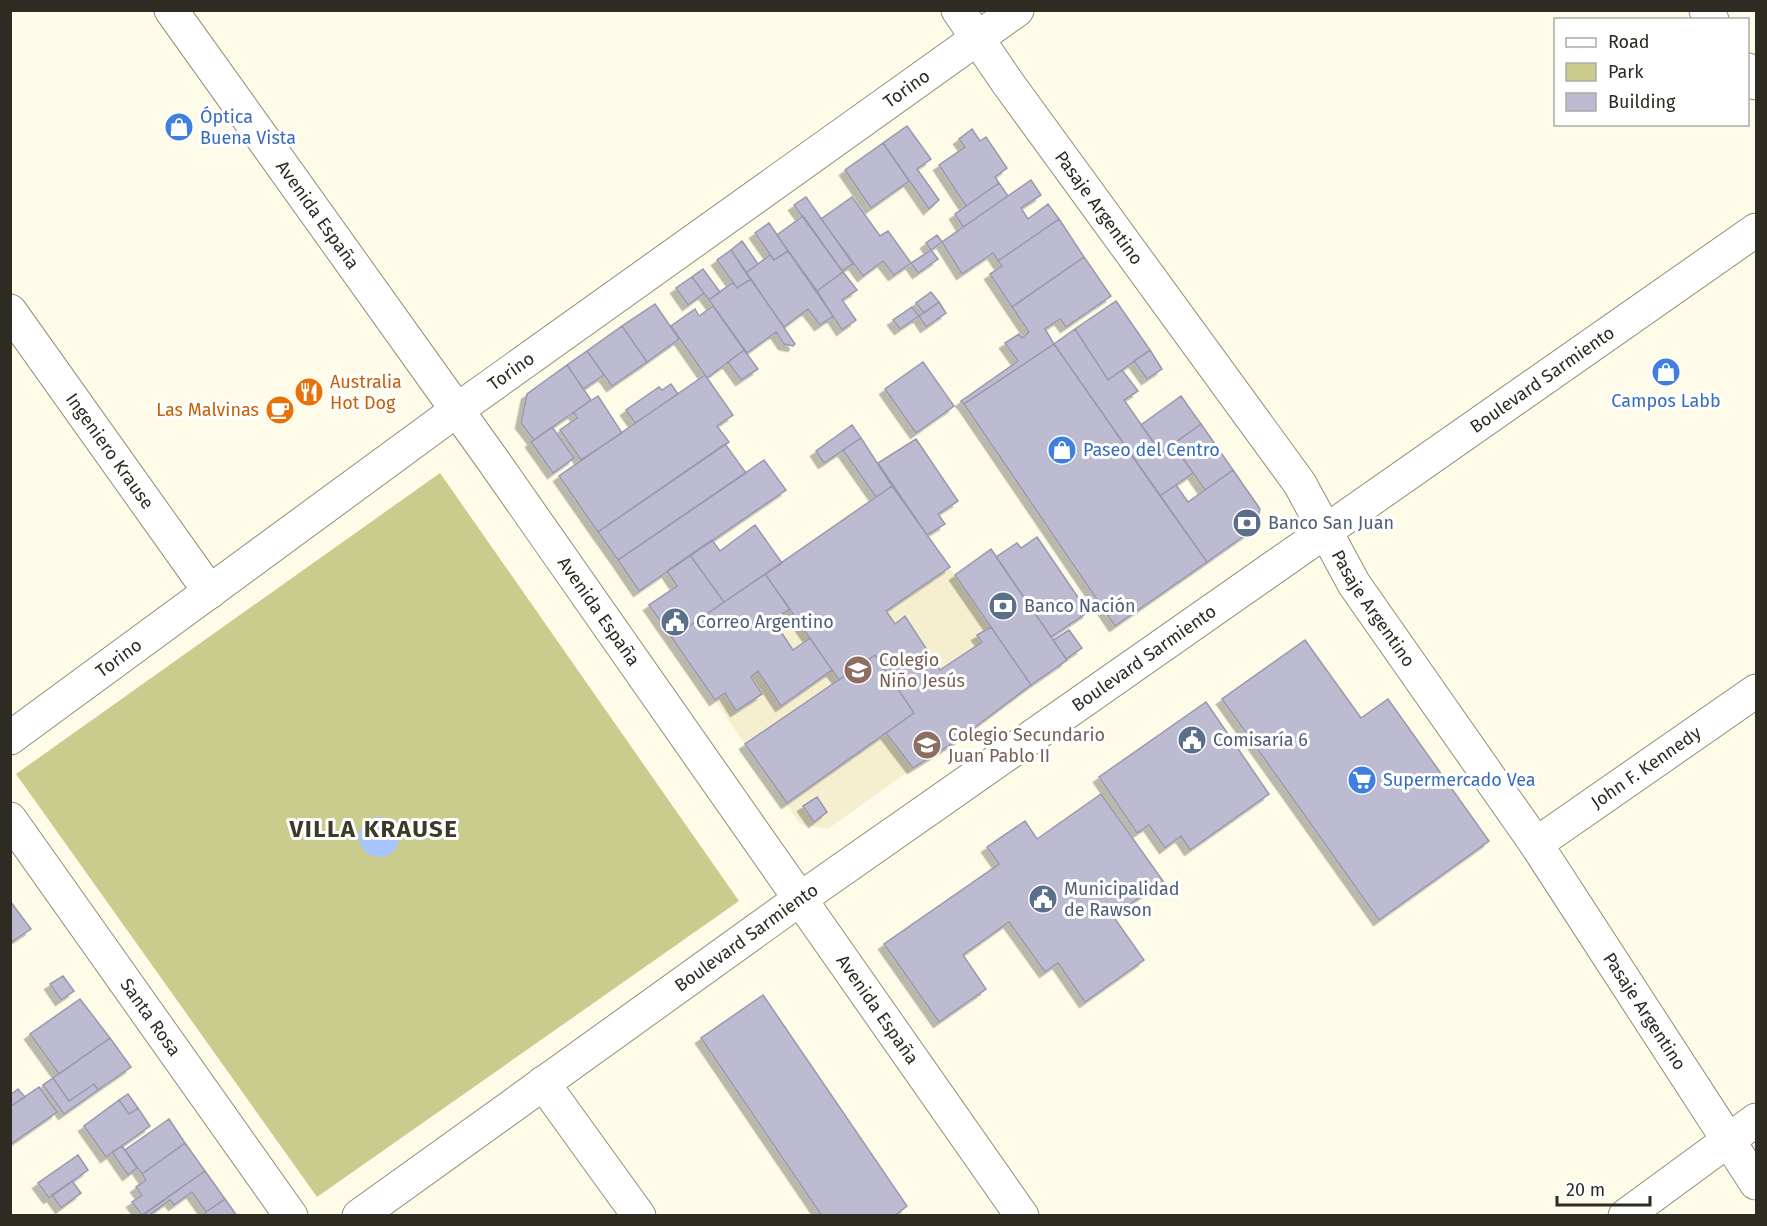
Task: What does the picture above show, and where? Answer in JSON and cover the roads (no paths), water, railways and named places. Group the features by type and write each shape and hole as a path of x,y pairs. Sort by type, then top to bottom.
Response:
{"street":[{"name":"Avenida España","path":"171,10 457,410 1022,1215"},
{"name":"Pasaje Argentino","path":"958,10 1300,484 1354,584 1536,844 1756,1184"},
{"name":"Torino","path":"10,738 457,410 1017,10"},
{"name":"Boulevard Sarmiento","path":"359,1215 800,899 1324,530 1756,230"},
{"name":"Ingeniero Krause","path":"10,311 210,592"},
{"name":"John F. Kennedy","path":"1536,844 1756,691"},
{"name":"Santa Rosa","path":"10,819 291,1215"},
{"path":"543,1083 639,1215"},
{"path":"1625,1215 1756,1120"}],"water":[{"path":"379,817 387,818 393,823 398,829 398,845 393,851 387,856 379,857 371,856 365,851 360,845 359,837 360,829 365,823 371,818"}],"place":[{"name":"Óptica Buena Vista","path":"179,127"},
{"name":"Campos Labb","path":"1666,372"},
{"name":"Australia Hot Dog","path":"309,392"},
{"name":"Las Malvinas","path":"280,410"},
{"name":"Paseo del Centro","path":"1062,450"},
{"name":"Banco San Juan","path":"1247,523"},
{"name":"Banco Nación","path":"1003,606"},
{"name":"Correo Argentino","path":"675,622"},
{"name":"Colegio Niño Jesús","path":"858,670"},
{"name":"Comisaría 6","path":"1192,740"},
{"name":"Colegio Secundario Juan Pablo II","path":"927,745"},
{"name":"Supermercado Vea","path":"1362,780"},
{"name":"Municipalidad de Rawson","path":"1043,899"}],"district":[{"name":"VILLA KRAUSE","path":"374,829"}]}
